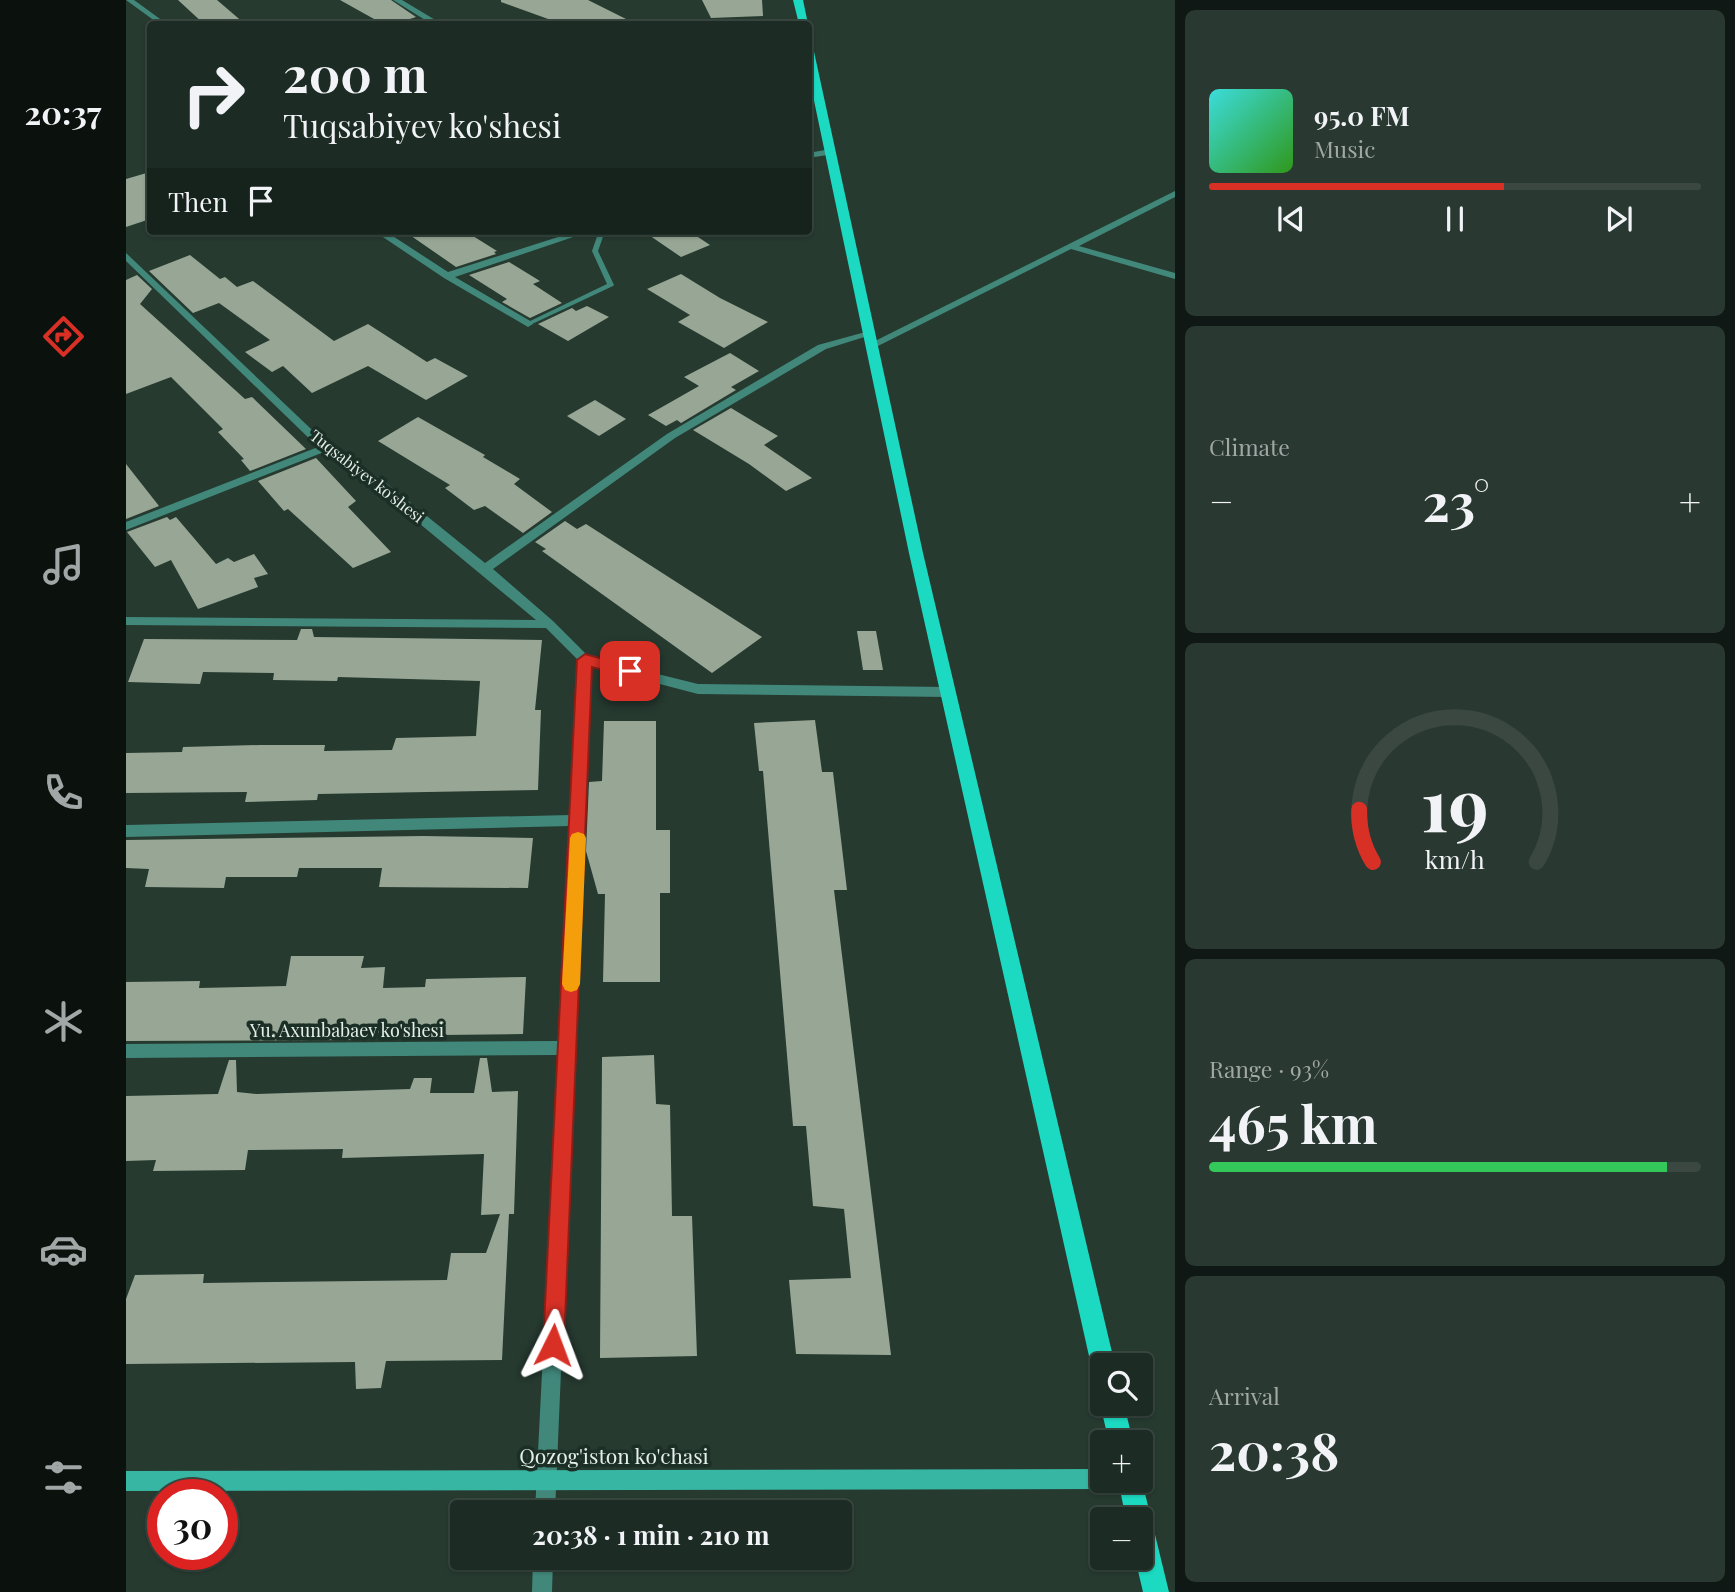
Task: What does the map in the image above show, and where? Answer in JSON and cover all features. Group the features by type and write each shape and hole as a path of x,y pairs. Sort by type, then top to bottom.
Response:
{"main road":[{"path":"799,0 803,21"},
{"path":"812,65 948,692 1100,1353"},
{"path":"1151,1570 1156,1592"}],"street":[{"path":"129,0 159,21"},
{"path":"397,0 433,21"},
{"path":"812,155 831,152"},
{"path":"485,569 671,436 822,347 871,339 1175,194"},
{"path":"385,235 528,324"},
{"path":"447,276 574,235"},
{"path":"1070,246 1175,276"},
{"name":"Tuqsabiyev ko'shesi","path":"126,256 325,447 377,482 485,569 549,624 585,660"},
{"path":"126,526 325,447"},
{"path":"126,621 549,624"},
{"path":"546,1500 585,660 698,689 948,692"},
{"path":"126,831 579,820"},
{"name":"Yu. Axunbabaev ko'shesi","path":"126,1051 568,1048"},
{"name":"Qozog'iston ko'chasi","path":"126,1480 1090,1479"},
{"path":"541,1592 542,1570"}],"lane":[{"path":"528,324 611,285 595,251 601,235"}],"building":[{"path":"178,0 217,0 242,21 201,21"},
{"path":"340,0 391,0 416,17 403,21 378,21"},
{"path":"588,0 630,21 554,21 501,2"},
{"path":"702,0 762,0 763,16 711,18"},
{"path":"147,173 147,220 126,227 126,179"},
{"path":"410,235 471,235 497,251 494,252 496,254 456,267"},
{"path":"649,235 695,235 710,245 681,257"},
{"path":"190,255 220,279 225,277 237,287 253,281 334,341 368,324 427,362 435,358 468,376 426,400 368,366 312,393 283,366 272,372 245,352 270,340 219,303 193,313 149,271"},
{"path":"509,262 540,281 533,284 562,303 530,318 502,302 507,299 469,275"},
{"path":"681,274 720,298 768,322 724,348 678,322 690,315 647,289"},
{"path":"137,275 152,289 140,304 245,399 252,397 306,449 250,471 241,460 244,459 218,432 223,429 171,377 126,394 126,280"},
{"path":"587,306 609,317 568,341 538,324 572,308 576,311"},
{"path":"730,353 759,371 731,387 736,390 681,423 677,420 666,426 648,415 699,386 684,377"},
{"path":"595,400 626,419 599,436 567,416"},
{"path":"731,408 778,436 764,445 812,478 786,491 749,464 693,430"},
{"path":"418,417 485,455 483,457 520,479 514,484 552,512 523,533 485,506 474,510 445,488 450,485 378,441"},
{"path":"316,458 356,501 348,507 391,552 353,568 288,509 284,511 258,481"},
{"path":"126,464 159,506 126,519"},
{"path":"167,517 170,520 176,517 216,564 228,558 234,562 254,554 268,574 254,578 258,587 198,609 171,560 155,567 127,532"},
{"path":"565,521 577,529 586,524 762,637 712,673 542,551 546,549 535,542"},
{"path":"301,629 312,629 314,637 542,640 535,710 541,710 538,790 318,794 317,800 245,802 247,792 126,793 126,753 182,752 183,747 260,745 325,745 324,751 392,750 396,738 476,736 480,681 338,677 337,681 273,680 274,673 203,672 200,684 128,682 144,639 297,640"},
{"path":"857,631 876,631 883,670 863,670"},
{"path":"815,720 822,772 833,772 847,890 834,890 891,1355 796,1354 789,1280 851,1278 844,1209 813,1206 806,1126 793,1126 763,771 759,771 754,723"},
{"path":"604,721 656,721 656,830 670,830 670,893 660,893 660,982 603,982 605,894 598,894 586,851 589,782 602,781"},
{"path":"424,836 533,838 528,888 379,887 382,868 299,868 297,877 226,877 224,888 145,887 149,869 126,868 126,840"},
{"path":"291,956 364,956 361,968 385,967 383,988 425,987 426,979 526,977 523,1034 442,1035 442,1031 357,1033 355,1040 126,1041 126,982 200,981 199,988 286,986"},
{"path":"654,1055 656,1104 670,1105 672,1216 692,1216 697,1356 600,1358 602,1057"},
{"path":"480,1058 487,1058 492,1092 518,1091 514,1214 509,1214 502,1360 386,1361 381,1388 356,1389 355,1362 126,1364 126,1299 135,1275 204,1274 203,1283 447,1280 451,1253 486,1253 500,1214 481,1215 484,1154 342,1158 343,1149 248,1150 245,1170 153,1171 156,1160 126,1161 126,1096 218,1094 229,1060 236,1060 237,1092 257,1094 410,1089 414,1078 432,1078 430,1093 474,1093"}],"slow traffic":[{"path":"571,984 578,838"}],"route":[{"path":"553,1345 585,660 630,671"}]}
